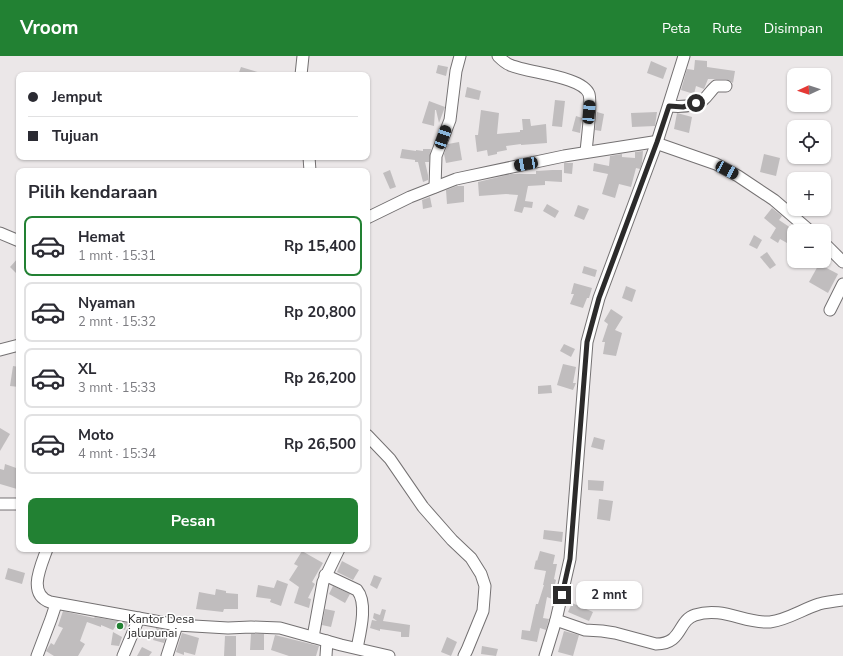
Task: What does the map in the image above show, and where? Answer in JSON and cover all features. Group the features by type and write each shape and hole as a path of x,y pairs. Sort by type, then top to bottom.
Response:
{"street":[{"path":"301,72 303,56"},
{"path":"435,187 436,156 450,120 456,71 460,56"},
{"path":"498,56 509,65 524,70 559,77 585,89 588,93 590,103 586,152"},
{"path":"545,656 556,620 570,559 587,342 599,298 657,142 684,56"},
{"path":"669,106 683,107 702,101 716,86 726,86"},
{"path":"370,217 410,197 456,179 481,172 586,152 648,142 657,142 716,164 738,176 774,200 802,224"},
{"path":"2,237 16,240"},
{"path":"831,250 843,262"},
{"path":"830,310 843,284"},
{"path":"0,350 16,346"},
{"path":"370,438 390,459 423,506 452,540 472,558 481,574 485,586 482,611 468,650 464,656"},
{"path":"0,504 16,504"},
{"path":"46,552 37,579 37,588 39,594 44,599 56,604 177,625 228,628 280,628 389,656"},
{"path":"313,637 325,575 337,552"},
{"path":"325,575 357,590 360,594 362,628 357,648"},
{"path":"556,620 584,630 611,632 656,644 663,644 670,642 675,638 687,621 698,614 712,612 760,622 771,622 792,616 820,604 843,600"},
{"path":"37,656 56,604"},
{"path":"123,656 139,618"},
{"path":"167,656 177,625"},
{"path":"326,656 327,641"}],"building":[{"path":"695,60 707,61 707,67 735,71 733,83 726,79 708,79 704,89 696,86 694,94 681,90 687,69 694,70"},
{"path":"651,61 667,68 663,79 647,73"},
{"path":"438,65 448,67 446,76 436,73"},
{"path":"241,67 258,72 239,72"},
{"path":"467,87 481,91 479,100 465,97"},
{"path":"555,100 565,101 562,127 552,126"},
{"path":"429,101 445,107 439,123 435,110 434,126 422,123"},
{"path":"481,110 499,113 497,134 520,132 520,130 523,130 522,119 530,119 531,126 546,124 547,143 506,146 507,150 488,156 487,150 477,152 475,135 478,135"},
{"path":"597,112 604,114 601,131 595,130"},
{"path":"657,112 655,126 632,127 631,113"},
{"path":"677,113 692,117 689,133 674,129"},
{"path":"576,116 582,118 580,133 572,131"},
{"path":"459,142 462,160 446,163 444,154 448,144"},
{"path":"402,149 423,151 423,149 431,149 429,162 425,162 428,180 423,182 418,162 415,162 415,160 400,158"},
{"path":"643,151 640,169 636,168 631,187 619,184 615,198 602,194 608,174 593,171 594,163 609,166 610,156 622,154 622,157 635,158 635,152"},
{"path":"764,154 780,158 776,176 760,172"},
{"path":"564,163 573,163 572,174 564,173"},
{"path":"390,170 396,187 390,189 383,173"},
{"path":"562,170 562,182 545,181 545,185 528,186 525,201 533,202 532,208 524,207 522,213 514,211 518,195 506,194 479,196 478,182 511,174 536,174 536,171"},
{"path":"457,186 464,186 464,202 447,204 446,190"},
{"path":"430,197 432,207 423,209 422,200"},
{"path":"547,204 559,211 555,218 543,211"},
{"path":"578,205 589,209 584,220 574,216"},
{"path":"772,208 782,216 779,220 787,225 787,243 780,239 778,243 770,238 776,228 764,218"},
{"path":"754,235 762,240 757,249 749,245"},
{"path":"767,252 776,265 770,269 760,257"},
{"path":"16,260 16,273 10,267"},
{"path":"584,266 597,270 595,277 582,273"},
{"path":"817,268 827,268 838,274 828,293 809,282"},
{"path":"574,283 592,288 589,298 587,298 583,308 570,304 574,294 571,294"},
{"path":"626,286 636,290 632,302 622,298"},
{"path":"611,309 623,317 615,330 622,333 616,356 603,354 605,342 602,342 608,324 604,321"},
{"path":"564,344 575,349 571,357 560,351"},
{"path":"563,364 576,367 573,383 576,383 573,390 557,385"},
{"path":"13,366 16,366 16,387 10,386"},
{"path":"551,385 552,393 538,394 538,386"},
{"path":"0,428 10,434 0,451"},
{"path":"594,437 605,440 603,450 591,447"},
{"path":"5,464 16,468 16,489 0,484 0,469 4,470"},
{"path":"588,480 604,481 603,491 588,490"},
{"path":"599,499 613,501 610,521 597,519"},
{"path":"544,530 563,532 562,542 543,539"},
{"path":"540,551 555,555 553,564 557,564 554,579 556,580 554,593 552,599 547,597 543,618 549,619 546,630 540,628 537,642 521,639 522,630 530,631 536,604 538,604 544,585 546,571 534,569"},
{"path":"301,552 323,563 312,582 315,584 308,598 311,599 309,608 294,603 299,587 289,580 298,566 294,564"},
{"path":"342,561 359,570 353,580 337,572"},
{"path":"8,568 25,573 22,584 5,579"},
{"path":"374,575 382,578 377,589 370,585"},
{"path":"277,580 288,584 281,606 270,602 271,599 256,597 258,585 274,588"},
{"path":"333,586 350,594 345,603 329,594"},
{"path":"216,589 226,591 226,593 238,594 238,609 224,609 223,612 196,609 199,592 215,595"},
{"path":"572,603 593,612 589,621 568,612"},
{"path":"325,609 335,611 331,627 322,625"},
{"path":"382,609 386,610 383,621 410,625 409,637 401,637 401,632 380,629 380,631 370,628 372,620 377,621 373,618 374,613 380,615"},
{"path":"63,611 94,618 128,623 125,630 115,627 113,630 101,625 101,627 87,622 80,641 85,644 78,656 54,656 46,651 51,643 54,645 63,628 58,626"},
{"path":"156,628 168,630 164,643 153,640"},
{"path":"564,631 579,635 573,656 558,652"},
{"path":"113,632 122,637 119,646 111,645"},
{"path":"182,633 199,638 195,655 184,652 184,655 176,652"},
{"path":"251,634 264,634 264,650 250,650"},
{"path":"275,635 319,646 316,656 289,656 271,650"},
{"path":"225,636 236,636 236,656 224,656"},
{"path":"447,637 457,642 451,656 441,652"},
{"path":"482,646 498,649 496,656 481,654"},
{"path":"142,647 152,652 149,656 137,656"}],"place":[{"name":"Kantor Desa jalupunai","path":"120,626"}],"route":[{"path":"562,595 570,559 573,532 578,447 587,342 599,298 669,106 683,107 696,103"}]}
